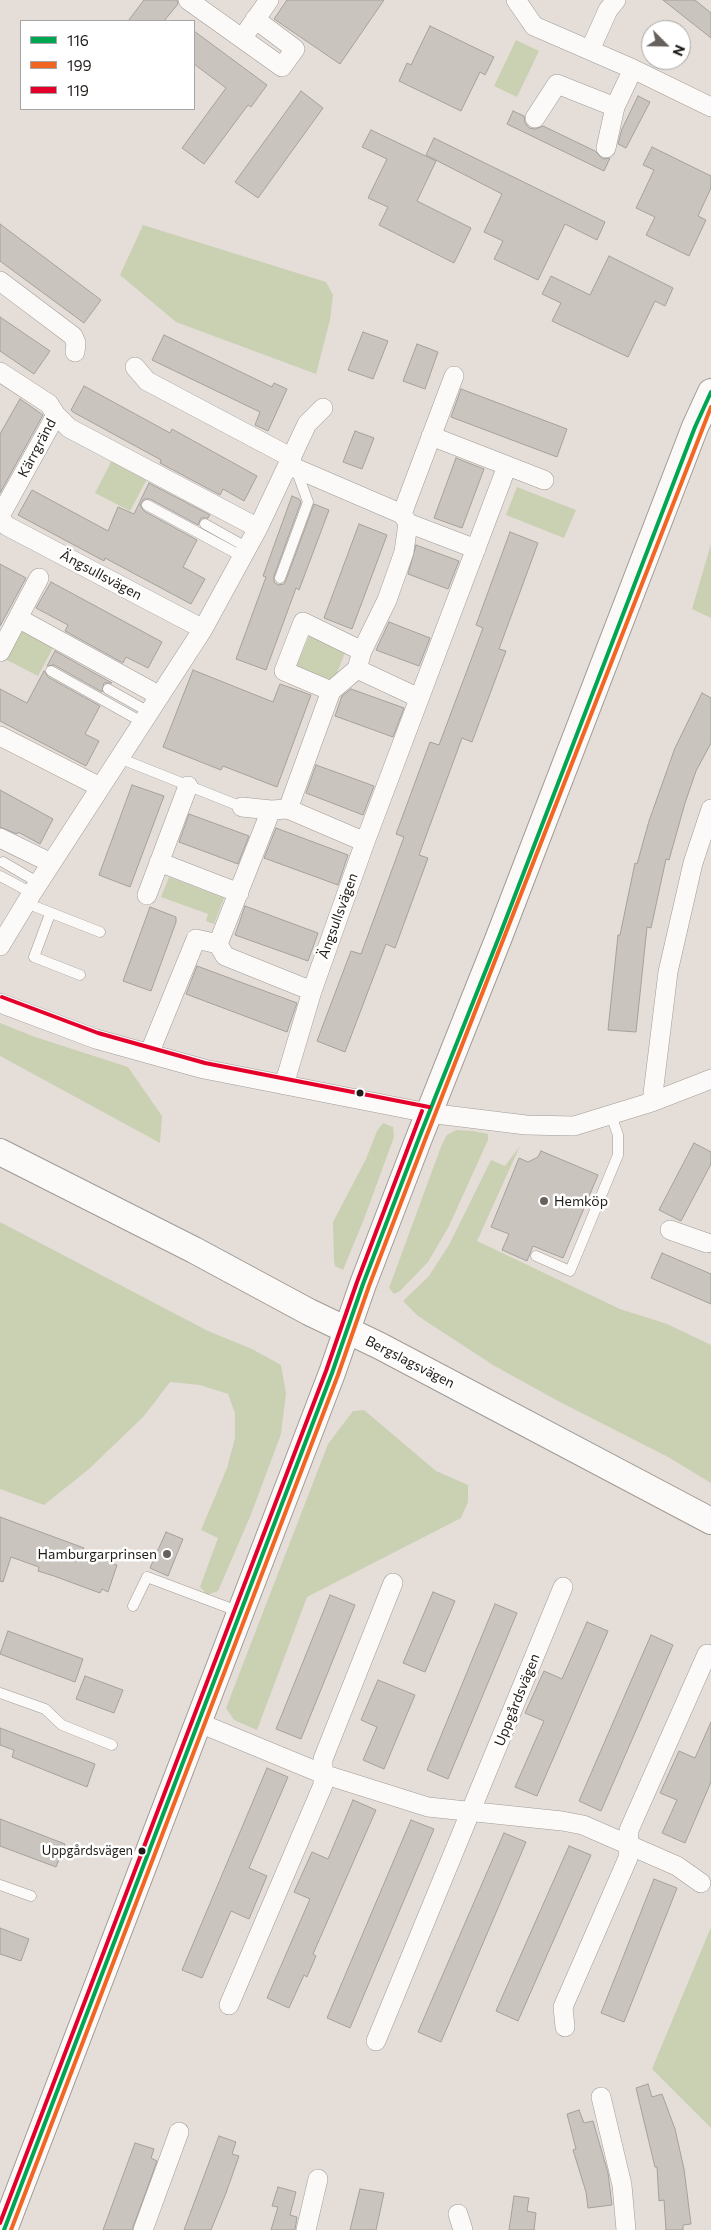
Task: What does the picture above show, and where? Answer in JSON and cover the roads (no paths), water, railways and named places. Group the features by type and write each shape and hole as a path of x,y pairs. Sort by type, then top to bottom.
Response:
{"street":[{"path":"188,0 282,67 295,48 255,19"},
{"path":"243,38 269,0"},
{"path":"516,0 534,26 633,69 711,107"},
{"path":"590,50 608,10 616,0"},
{"path":"606,148 615,108 633,69"},
{"path":"535,118 557,84 615,108"},
{"path":"0,281 73,336 76,343 75,352"},
{"path":"135,368 146,381 292,464 405,518 476,549"},
{"name":"Kärrgränd","path":"0,372 49,404 56,416 0,518"},
{"path":"218,944 239,893 280,810 331,691 360,660 387,600 404,552 405,518 431,436 454,376"},
{"path":"4,2230 428,1113 500,936 695,427 711,392"},
{"path":"0,946 51,863 203,629 292,464 307,424 323,408"},
{"path":"56,416 69,428 258,528"},
{"path":"431,436 544,480"},
{"name":"Ängsullsvägen","path":"284,1085 312,991 365,842 507,466"},
{"name":"Ängsullsvägen","path":"0,518 7,526 203,629"},
{"path":"0,652 39,578"},
{"path":"18,618 160,696"},
{"path":"331,691 284,671 303,622 419,698"},
{"path":"0,736 100,787"},
{"path":"147,895 188,786"},
{"path":"242,807 280,810 365,842"},
{"path":"652,1102 668,972 693,863 711,809"},
{"path":"0,838 51,863"},
{"path":"159,862 239,893"},
{"path":"149,1054 196,939 218,944 225,956 312,991"},
{"path":"0,1003 96,1039 204,1069 428,1113 526,1125 574,1126 652,1102 711,1079"},
{"name":"Bergslagsvägen","path":"0,1152 347,1330 711,1521"},
{"path":"670,1230 710,1241"},
{"path":"229,2005 323,1785 323,1759 393,1583"},
{"name":"Uppgårdsvägen","path":"376,2041 472,1812 563,1587"},
{"path":"565,2027 563,2006 628,1858 629,1830 707,1654"},
{"path":"197,1722 323,1774 428,1807 583,1825 677,1866 701,1884"},
{"path":"601,2097 622,2185 626,2230"},
{"path":"143,2230 179,2132"},
{"path":"306,2230 318,2179"}],"lane":[{"path":"280,578 308,502 292,464"},
{"path":"147,504 203,529 245,552"},
{"path":"51,671 106,694 146,717"},
{"path":"119,758 242,807"},
{"path":"3,862 50,914 100,932"},
{"path":"0,876 32,893"},
{"path":"50,914 34,957 80,975"},
{"path":"536,1256 570,1271 618,1155 618,1135 611,1115"},
{"path":"133,1606 147,1577 240,1612"},
{"path":"0,1693 45,1709 62,1726 112,1745"},
{"path":"0,1885 30,1896"}],"place":[{"name":"Hemköp","path":"544,1201"},
{"name":"Hamburgarprinsen","path":"167,1554"},
{"name":"Uppgårdsvägen","path":"142,1851"}]}
